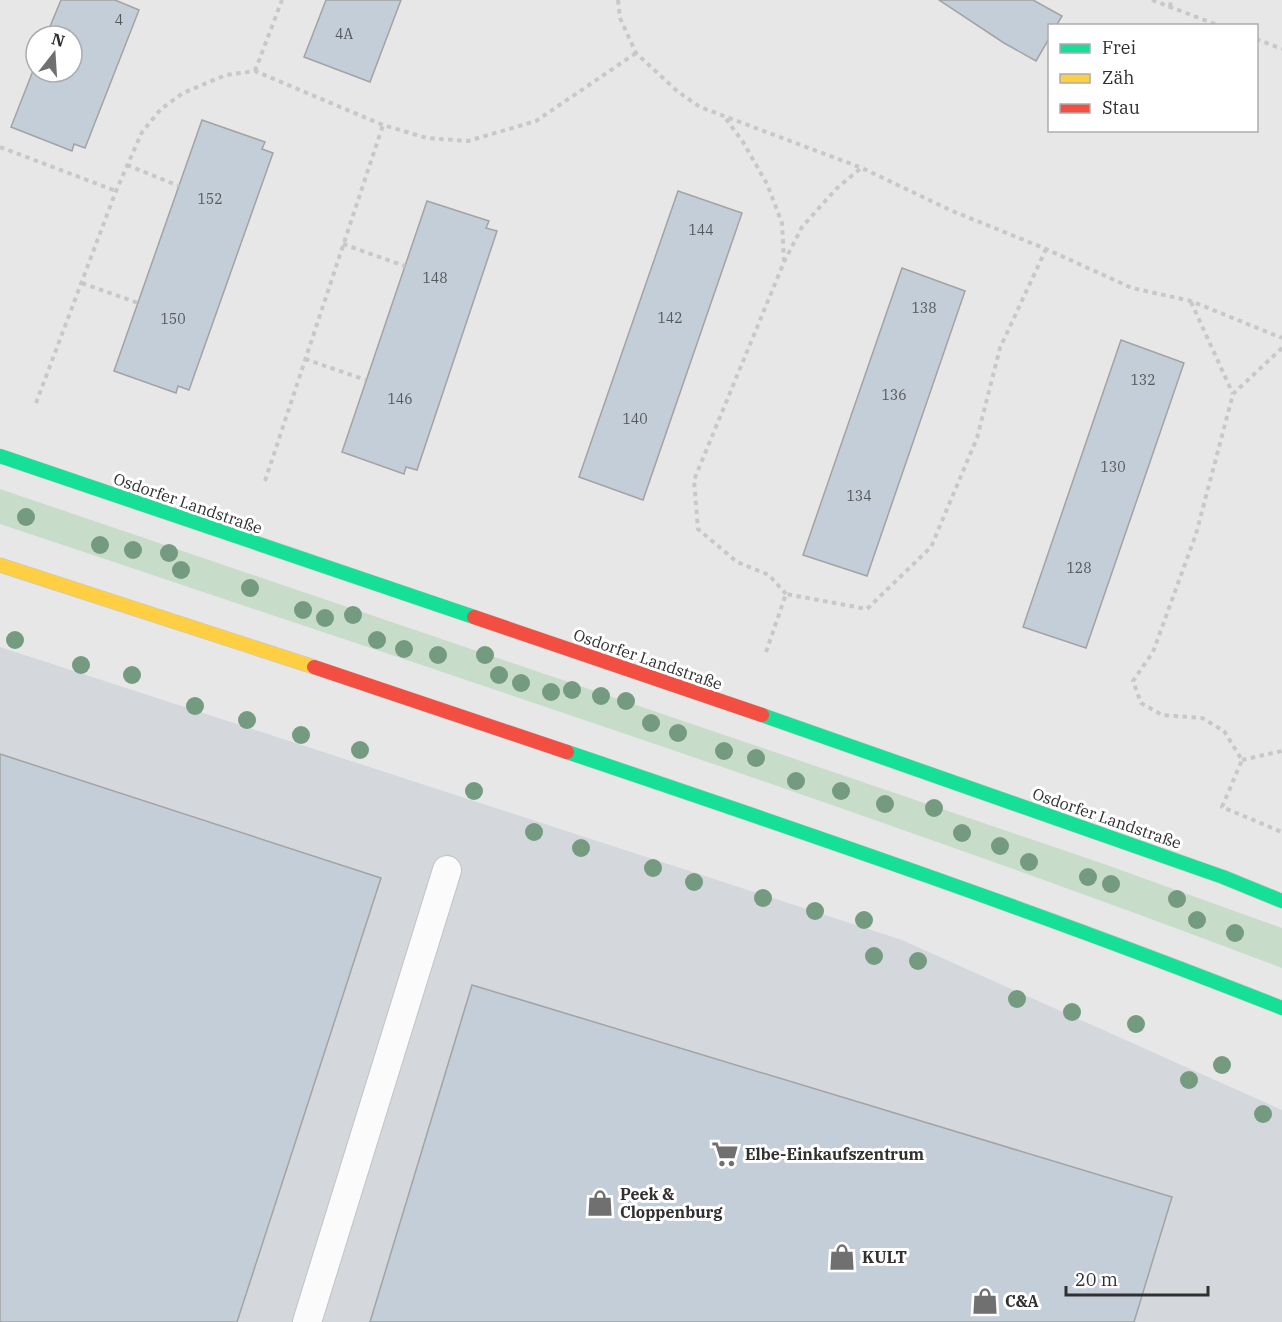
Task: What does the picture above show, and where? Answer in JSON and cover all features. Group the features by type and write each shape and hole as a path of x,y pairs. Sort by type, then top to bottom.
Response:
{"main road":[{"name":"Osdorfer Landstraße","path":"0,456 884,757 1223,877 1282,901"},
{"path":"0,565 227,638 712,801 1136,950 1282,1008"}],"lane":[{"path":"307,1322 447,870"}],"path":[{"path":"255,70 282,0"},
{"path":"618,0 620,18 636,52 677,91 700,106 862,168 950,210 1046,249 1132,288 1191,301 1282,338"},
{"path":"1152,0 1215,24"},
{"path":"1170,7 1172,0"},
{"path":"1258,39 1282,49"},
{"path":"36,403 116,191 142,132 161,110 183,93 226,75 255,70 383,125 427,138 468,141 536,121 636,52"},
{"path":"725,117 743,142 767,184 782,223 784,262"},
{"path":"265,482 383,125"},
{"path":"0,147 116,191"},
{"path":"127,165 179,186"},
{"path":"862,168 836,189 802,227 784,262 694,480 698,530 737,562 769,574 786,594 867,609 932,547 977,438 1000,348 1046,249"},
{"path":"343,244 405,266"},
{"path":"82,282 138,303"},
{"path":"1191,301 1233,394"},
{"path":"1242,760 1224,731 1202,718 1162,715 1141,703 1133,681 1153,652 1196,534 1233,394 1282,348"},
{"path":"305,359 366,380"},
{"path":"766,652 786,594"},
{"path":"1242,760 1282,751"},
{"path":"1242,760 1222,807 1282,832"}],"shaded area":[{"path":"0,647 902,940 1282,1110 1282,1322 0,1322"}],"green space":[{"path":"0,489 1104,864 1282,928 1282,968 804,795 0,524"}],"building":[{"path":"61,0 115,0 139,10 85,148 74,144 72,151 11,127 28,84 84,84 84,24 51,24"},
{"path":"326,0 401,0 370,82 304,57"},
{"path":"939,0 1033,0 1062,16 1057,24 1048,24 1048,40 1036,61"},
{"path":"202,120 265,142 262,149 273,153 189,390 178,386 176,393 114,371"},
{"path":"678,191 742,213 643,500 579,477"},
{"path":"427,201 489,221 486,228 497,231 417,470 406,467 404,474 342,452"},
{"path":"902,268 965,291 867,576 803,555"},
{"path":"1121,340 1184,363 1086,648 1023,627"},
{"path":"0,754 381,878 237,1322 0,1322"},
{"name":"Elbe-Einkaufszentrum","path":"472,985 1172,1197 1134,1322 370,1322"}],"traffic: fast":[{"path":"0,456 474,617"},
{"path":"762,715 1223,877 1282,901"},
{"path":"567,752 1016,907 1282,1008"}],"traffic: slow":[{"path":"0,565 314,667"}],"traffic: jam":[{"path":"474,617 762,715"},
{"path":"314,667 567,752"}],"place":[{"name":"Elbe-Einkaufszentrum","path":"725,1154"},
{"name":"Peek & Cloppenburg","path":"600,1203"},
{"name":"KULT","path":"842,1257"},
{"name":"C&A","path":"985,1301"}]}
